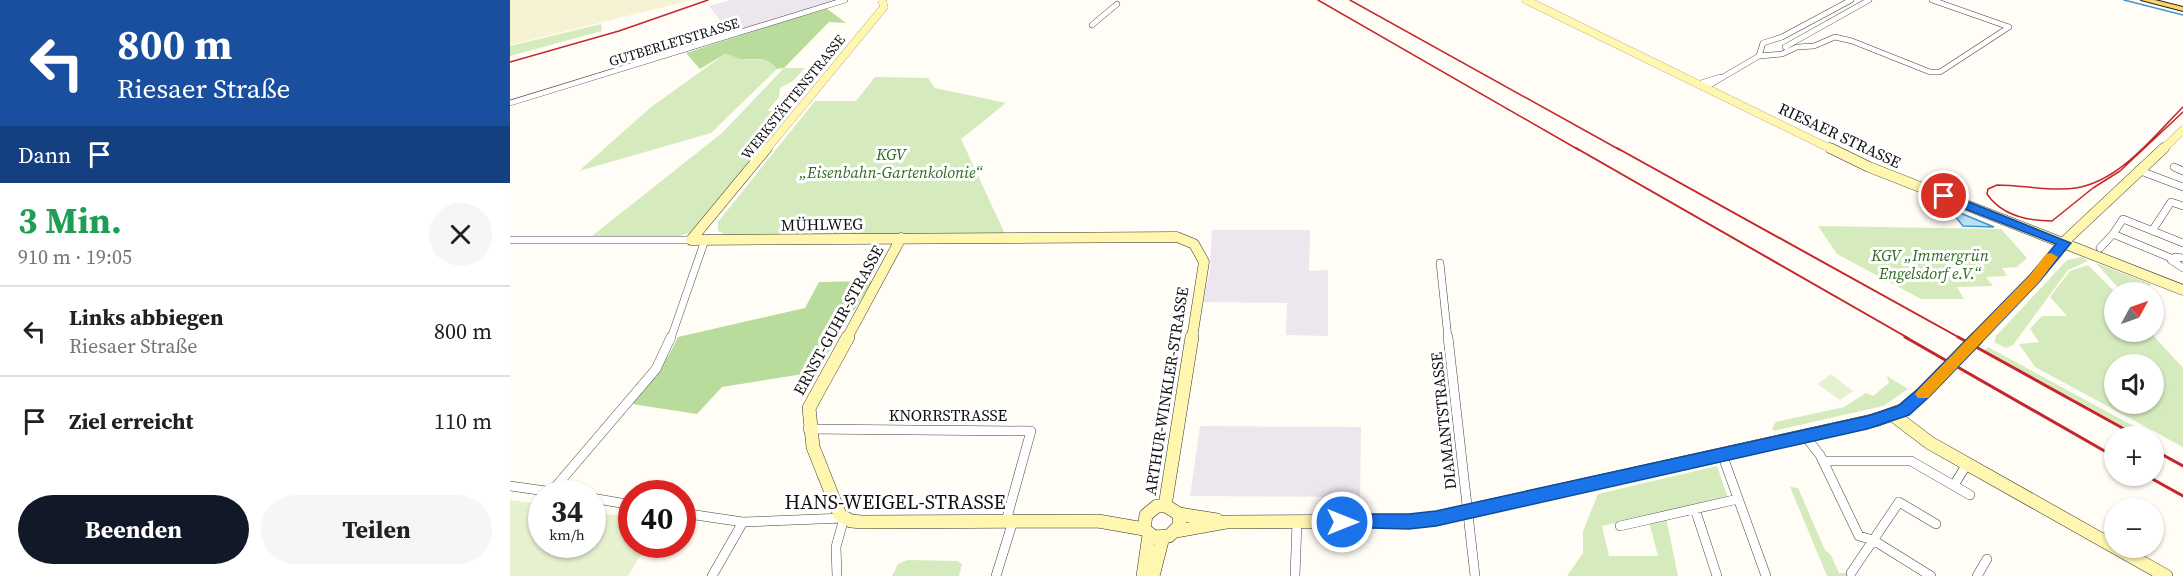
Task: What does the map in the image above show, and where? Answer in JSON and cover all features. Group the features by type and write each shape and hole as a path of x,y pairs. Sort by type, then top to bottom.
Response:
{"main road":[{"path":"2145,0 2183,8"},
{"path":"2159,0 2183,8"}],"street":[{"name":"GUTBERLETSTRASSE","path":"510,103 669,56 844,0"},
{"name":"WERKSTÄTTENSTRASSE","path":"692,240 884,7 882,0"},
{"name":"RIESAER STRASSE","path":"1526,0 1869,167 2183,290"},
{"path":"1759,56 1763,43 1772,41 1851,0"},
{"path":"1702,85 1759,56 1777,54 1869,0"},
{"path":"1772,41 1786,49 1840,38 1936,73 1943,71 2009,27 1932,0"},
{"path":"1092,25 1117,4"},
{"path":"1761,46 1777,54"},
{"path":"2159,151 2159,146 2183,122"},
{"path":"2159,151 2183,130"},
{"name":"HANS-WEIGEL-STRASSE","path":"696,515 743,522 844,518 862,522 1108,522 1158,533 1226,522 1409,521 1468,511 1893,416 1923,393 2034,279 2064,243 2159,151"},
{"path":"2174,168 2183,171"},
{"path":"2138,170 2183,187"},
{"path":"2152,231 2171,202 2183,206"},
{"name":"WERKSTÄTTENSTRASSE","path":"561,480 656,369 666,352 705,240 718,210"},
{"path":"2100,248 2123,219 2183,243"},
{"path":"2113,234 2171,258 2183,258"},
{"name":"MÜHLWEG","path":"510,240 1135,235"},
{"name":"ARTHUR-WINKLER-STRASSE","path":"1135,235 1174,236 1195,244 1202,251 1204,262 1165,506"},
{"name":"ERNST-GUHR-STRASSE","path":"808,429 809,408 901,238"},
{"path":"2171,258 2175,264 2183,268"},
{"name":"DIAMANTSTRASSE","path":"1440,263 1475,576"},
{"path":"1893,416 1908,429 1967,464 2166,576"},
{"path":"808,429 838,509 844,518 836,547 837,576"},
{"name":"KNORRSTRASSE","path":"808,429 1031,431 1009,521"},
{"path":"1804,436 1823,461 1860,536 1873,540 1930,576"},
{"path":"1722,454 1766,576"},
{"path":"1823,461 1911,461 1970,495"},
{"path":"1954,485 1967,464"},
{"path":"510,486 528,488"},
{"path":"1620,526 1738,499"},
{"path":"1851,573 1899,502 1936,524"},
{"path":"1143,576 1158,533 1180,521 1179,514 1165,506"},
{"name":"HANS-WEIGEL-STRASSE","path":"1108,522 1148,513 1165,506"},
{"path":"1695,509 1717,576"},
{"path":"1148,513 1143,521 1158,533"},
{"name":"HANS-WEIGEL-STRASSE","path":"1179,514 1226,522"},
{"path":"996,576 1009,521"},
{"path":"712,576 743,522"},
{"path":"1294,576 1297,522"},
{"path":"1153,576 1158,533"},
{"path":"1977,576 1986,559"}],"shaded area":[{"path":"510,0 692,0 510,45"},
{"path":"730,0 837,0 731,35 709,6"},
{"path":"1212,230 1310,230 1309,271 1328,270 1328,336 1286,335 1287,303 1203,302 1210,270"},
{"path":"1200,426 1361,427 1360,497 1190,496"}],"green space":[{"path":"826,8 846,23 829,22 784,68 777,69 764,60 741,59 725,54 700,69 686,53"},
{"path":"601,24 602,31 510,56 510,46"},
{"path":"725,54 742,59 769,62 777,69 711,133 579,171 650,108"},
{"path":"784,68 805,68 793,81 780,88 779,97 767,111 792,111 692,232 680,236 592,236 722,133"},
{"name":"KGV „Eisenbahn-Gartenkolonie“","path":"875,77 928,78 935,88 1006,103 961,139 1005,234 729,236 718,231 718,222 815,101 856,101"},
{"name":"KGV „Immergrün Engelsdorf e.V.“","path":"1818,226 2001,229 2027,258 2017,267 2002,268 2007,276 1986,277 1993,286 1957,287 1964,299 1921,299 1837,254"},
{"path":"2082,257 2088,261 2068,270 2013,345 2006,348 1994,342 1996,336 2067,260"},
{"path":"2096,263 2146,282 2113,282"},
{"path":"2088,265 2105,282 2104,342 2159,342 2183,368 2183,447 2164,437 2164,426 2144,426 2122,414 2164,414 2164,354 2104,354 2104,404 2035,367 2019,344 2039,342 2030,329 2042,316 2067,316 2050,297 2070,271"},
{"path":"872,281 816,372 722,387 697,414 632,404 669,355 678,337 805,308 819,282"},
{"path":"1988,347 2104,410 2104,414 2111,414 2134,426 2123,426 1985,350"},
{"path":"1831,374 1853,391 1840,400 1817,384"},
{"path":"1887,376 1908,389 1883,406 1774,431 1772,428 1776,422 1844,407 1866,393 1873,396 1889,383"},
{"path":"1717,466 1728,498 1602,526 1609,556 1658,556 1649,522 1666,518 1678,576 1567,576 1583,553 1583,531 1598,494"},
{"path":"1790,487 1798,488 1825,550 1831,555 1839,573 1846,573 1848,576 1827,576"},
{"path":"510,500 528,502 528,558 606,558 606,514 618,515 618,558 639,558 628,576 510,576"},
{"path":"908,560 957,561 962,564 959,576 892,576 898,564"}],"water":[{"path":"1949,209 1953,210 1994,227 1963,226"}],"waterway":[{"path":"2124,0 2183,15"}],"tram line":[{"path":"2183,107 2135,156 2122,167 2092,184 2057,189 1997,185 1988,189 1987,194 2000,208 2016,216 2052,221 2093,188 2120,171 2183,112"}],"railway":[{"path":"510,62 619,31 708,0"},
{"path":"1318,0 1579,150"},
{"path":"1350,0 1620,150"},
{"path":"1576,148 1908,338"},
{"path":"1617,148 1960,338"},
{"path":"1905,337 2104,451"},
{"path":"1958,337 2119,426"},
{"path":"2164,456 2183,466"},
{"path":"2164,485 2183,496"}],"slow traffic":[{"path":"1923,394 2034,279 2051,257"}],"route":[{"path":"1342,522 1409,521 1436,518 1893,416 1916,401 2034,279 2064,243 1944,196"}]}
